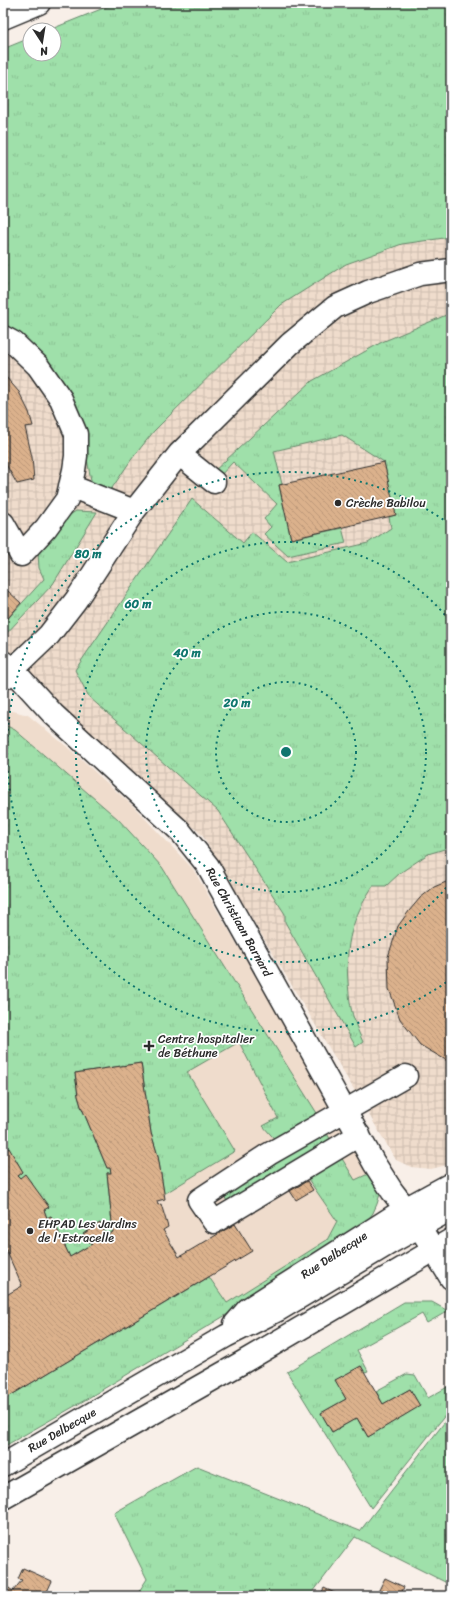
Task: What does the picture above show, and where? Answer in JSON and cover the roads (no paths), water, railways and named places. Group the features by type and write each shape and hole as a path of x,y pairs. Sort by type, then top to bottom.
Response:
{"main road":[{"path":"3,18 39,3"},
{"path":"6,670 49,635 76,600 134,511 179,454 290,344 335,307 368,292 420,274 451,270"},
{"path":"3,337 14,343 38,366 61,399 76,434 76,456 67,499 46,528 21,555 3,523"},
{"path":"179,454 214,482"},
{"path":"70,486 134,511"},
{"name":"Rue Christiaan Barnard","path":"6,670 180,831 208,866 344,1112 374,1163 405,1209 419,1226 442,1245 451,1278"},
{"path":"359,1136 214,1222 199,1200 269,1154 406,1076"},
{"name":"Rue Delbecque","path":"226,1336 248,1309 405,1209 451,1184"},
{"name":"Rue Delbecque","path":"3,1465 226,1336 278,1310 419,1226 451,1209"},
{"path":"3,1498 244,1362 442,1245"}],"place":[{"name":"Crèche Babilou","path":"338,503"},
{"name":"Centre hospitalier de Béthune","path":"149,1046"},
{"name":"EHPAD Les Jardins de l'Estracelle","path":"30,1231"}]}
